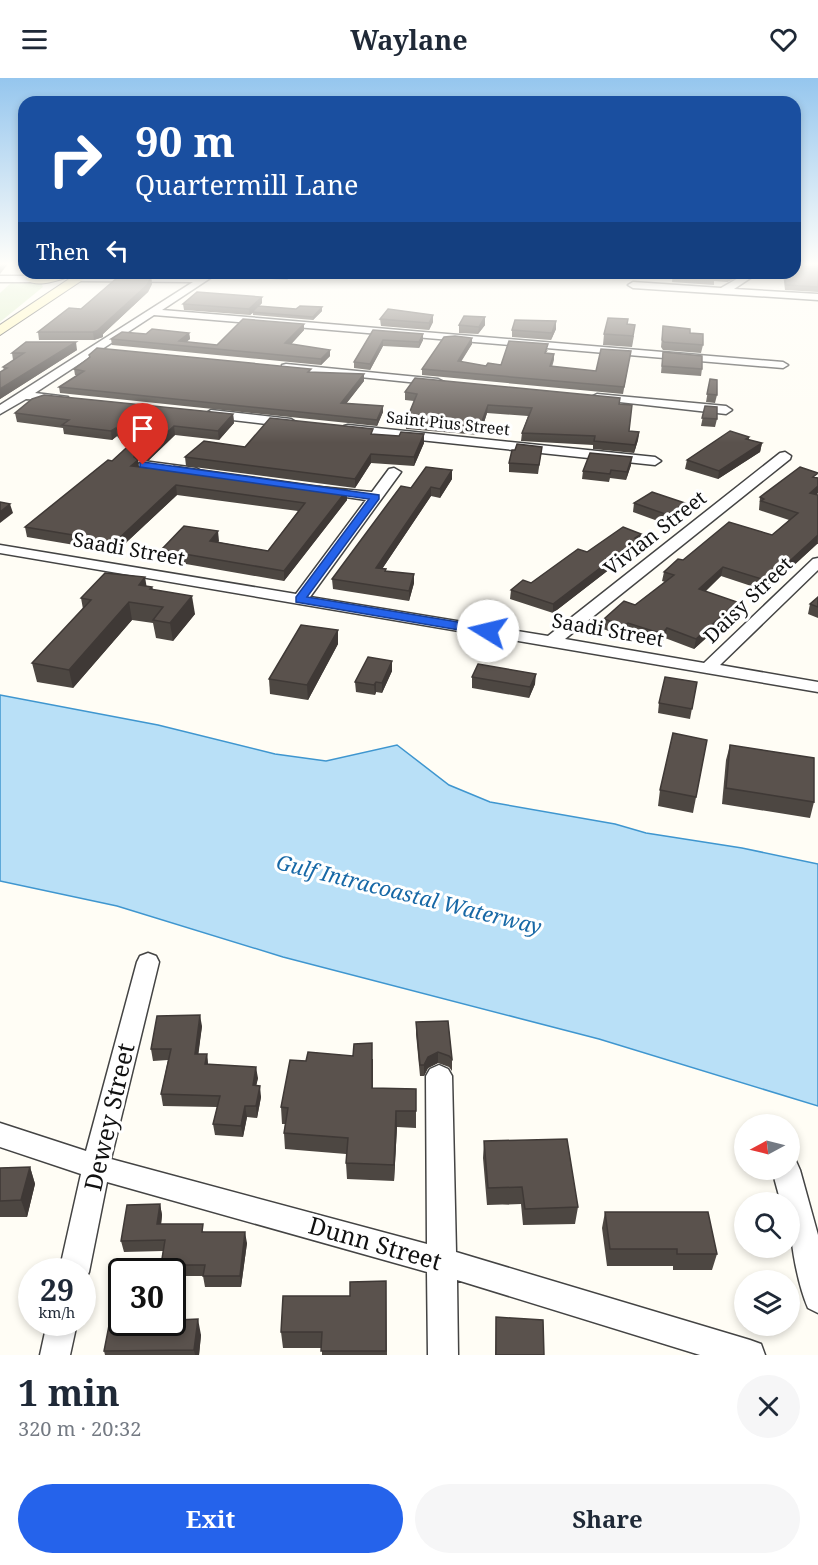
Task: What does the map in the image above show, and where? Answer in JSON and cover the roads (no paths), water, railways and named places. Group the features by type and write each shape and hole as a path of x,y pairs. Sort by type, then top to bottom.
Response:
{"street":[{"path":"0,410 102,348 137,324"},
{"path":"291,324 783,365"},
{"path":"78,345 102,348"},
{"path":"276,366 454,383"},
{"path":"24,395 71,400"},
{"path":"584,396 726,410"},
{"path":"202,414 309,425"},
{"name":"Saint Pius Street","path":"333,427 655,461"},
{"name":"Vivian Street","path":"551,642 785,456"},
{"path":"143,465 213,475"},
{"path":"300,599 394,472"},
{"path":"306,487 376,497"},
{"name":"Saadi Street","path":"0,549 818,687"},
{"name":"Daisy Street","path":"708,668 818,562"},
{"name":"Dewey Street","path":"77,1258 97,1167 148,962"},
{"path":"439,1076 443,1355"},
{"name":"Dunn Street","path":"0,1135 97,1167 442,1262 750,1355"},
{"path":"789,1180 810,1257 818,1298"},
{"path":"55,1355 59,1336"}],"water":[{"name":"Gulf Intracoastal Waterway","path":"0,695 158,725 275,754 326,761 397,745 449,785 490,802 818,864 818,1106 599,1039 283,957 117,906 0,881"}]}
